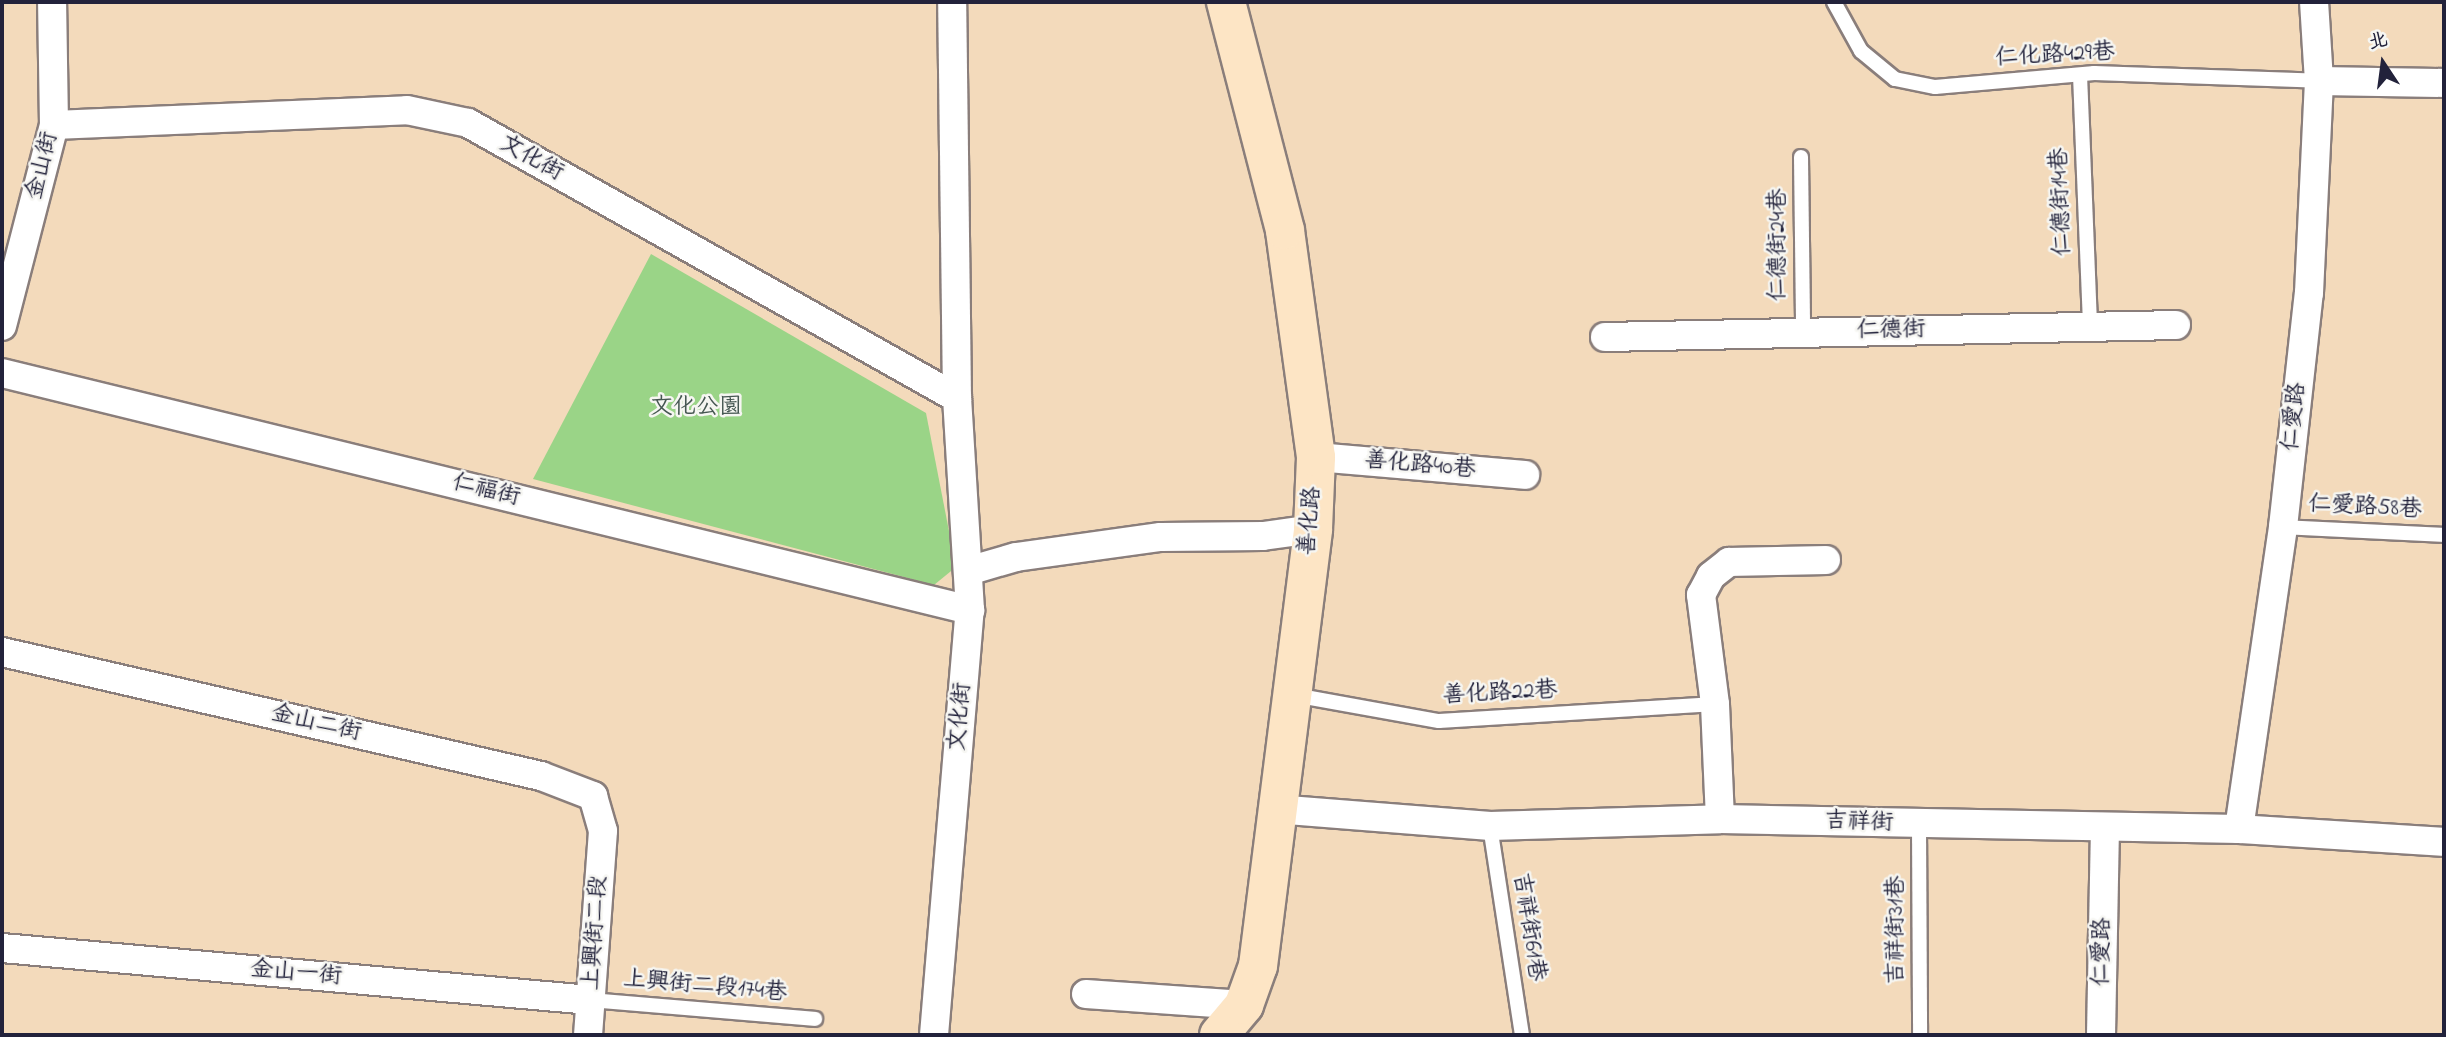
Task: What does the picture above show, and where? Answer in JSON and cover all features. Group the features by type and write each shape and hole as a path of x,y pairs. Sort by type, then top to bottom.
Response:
{"street":[{"name":"金山街","path":"2,326 54,125 52,2"},
{"name":"文化街","path":"934,1035 970,610 957,398 952,2"},
{"name":"善化路","path":"1219,1035 1244,1005 1258,966 1289,694 1313,528 1316,457 1285,230 1226,2"},
{"name":"仁愛路","path":"2239,829 2283,527 2309,293 2319,81 2314,2"},
{"path":"2319,81 2444,83"},
{"name":"文化街","path":"54,125 395,110 468,123 957,398"},
{"name":"仁德街","path":"1605,337 2176,325"},
{"name":"仁福街","path":"2,373 970,610"},
{"name":"善化路40巷","path":"1316,457 1525,475"},
{"path":"968,571 1016,556 1161,537 1263,536 1313,528"},
{"path":"1720,819 1715,704 1701,596 1711,576 1729,562 1826,560"},
{"name":"金山二街","path":"2,652 541,776 593,796 603,831"},
{"name":"吉祥街","path":"1275,809 1490,826 1720,819 1919,825 2239,829 2444,842"},
{"name":"仁愛路","path":"2101,1035 2105,827"},
{"name":"上興街二段","path":"588,1035 603,831"},
{"name":"金山一街","path":"2,948 591,1000"},
{"path":"1086,994 1244,1005"}],"lane":[{"name":"仁化路429巷","path":"1834,2 1861,51 1895,79 1935,87 2080,75 2319,81"},
{"name":"仁德街14巷","path":"2080,75 2090,327"},
{"name":"仁德街24巷","path":"1801,157 1803,333"},
{"name":"仁愛路58巷","path":"2283,527 2444,535"},
{"name":"善化路22巷","path":"1289,694 1439,721 1715,704"},
{"name":"吉祥街31巷","path":"1919,825 1920,1035"},
{"name":"吉祥街61巷","path":"1490,826 1522,1035"},
{"name":"上興街二段174巷","path":"591,1000 815,1019"}],"green space":[{"name":"文化公園","path":"651,254 926,413 956,567 934,585 533,479"}]}
